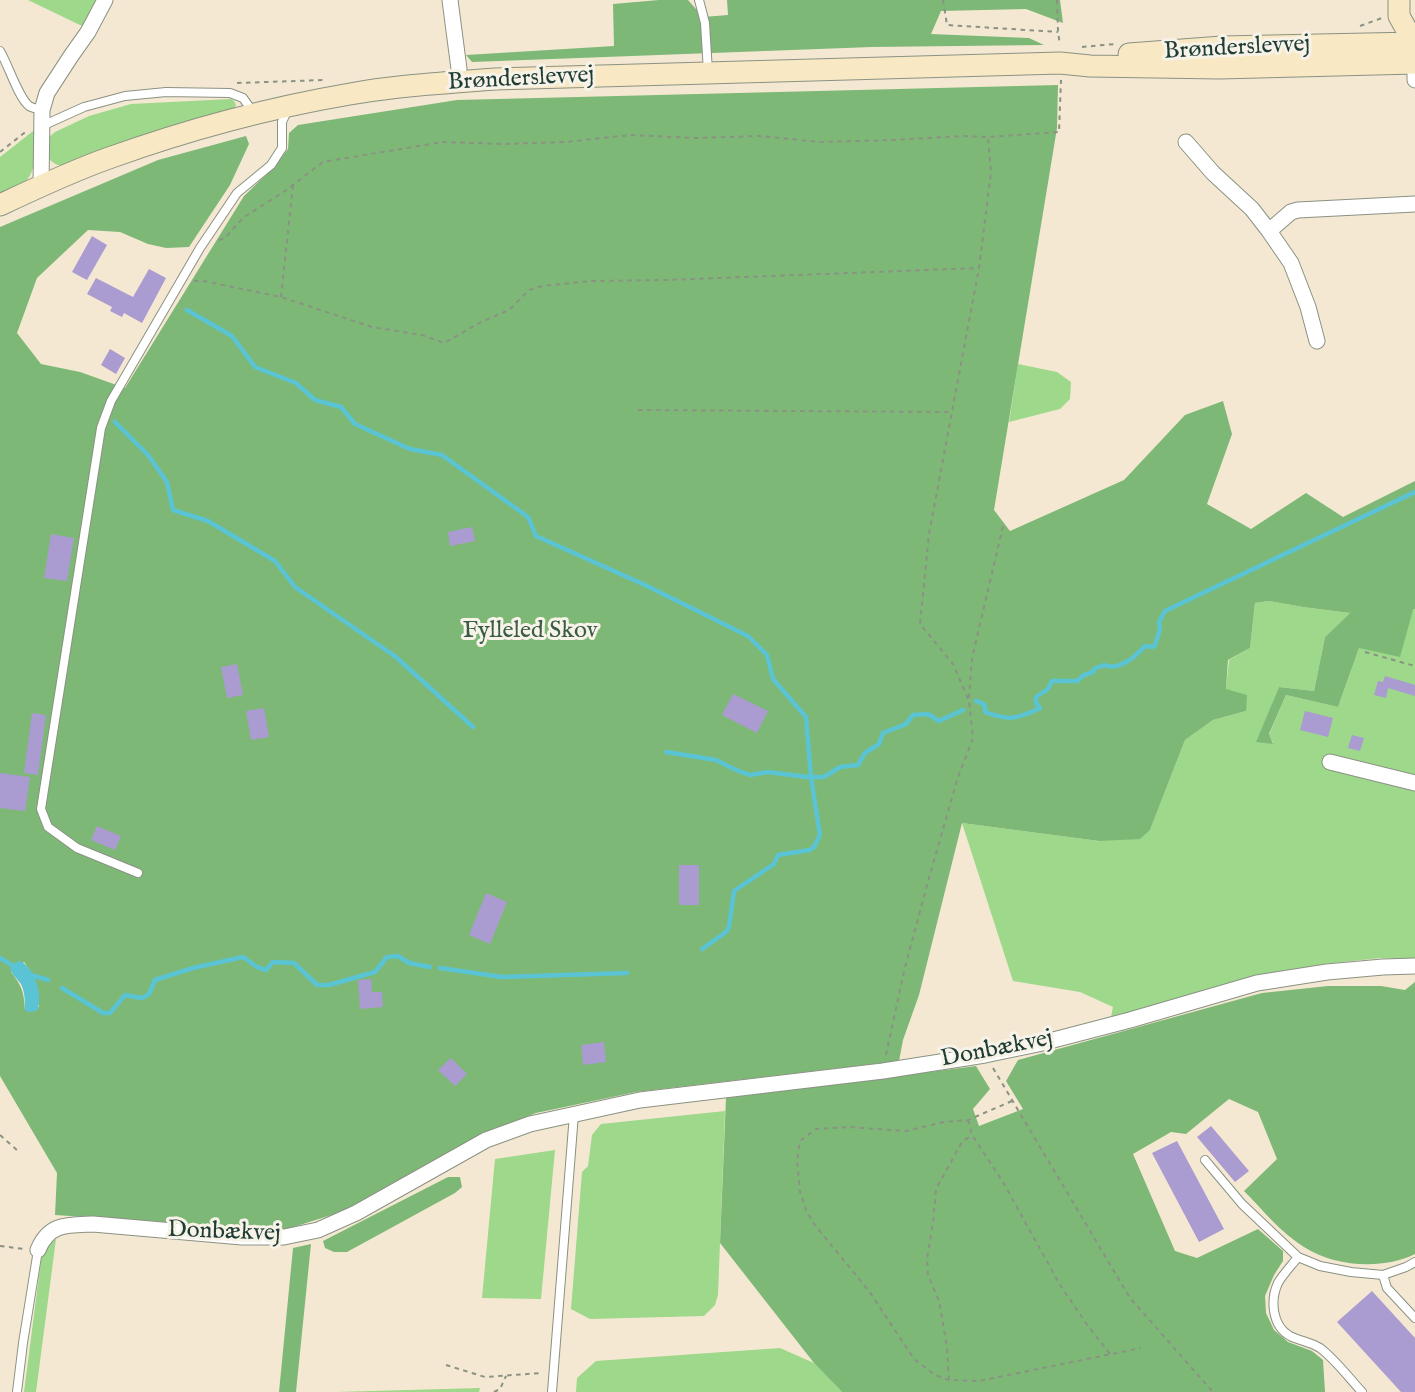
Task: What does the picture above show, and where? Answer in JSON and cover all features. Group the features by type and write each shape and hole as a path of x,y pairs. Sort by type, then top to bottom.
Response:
{"main road":[{"path":"1399,0 1399,16 1415,50"},
{"name":"Brønderslevvej","path":"0,205 108,158 185,133 254,113 352,93 495,79 1060,63 1089,57 1222,47 1415,50"}],"street":[{"path":"41,186 42,118 47,93 88,32 105,0"},
{"path":"450,0 459,69"},
{"path":"1415,50 1415,80"},
{"path":"1186,142 1213,173 1252,209 1291,263 1308,308 1317,341"},
{"path":"1269,231 1291,212 1298,210 1415,204"},
{"path":"1330,762 1415,783"},
{"name":"Donbækvej","path":"38,1250 43,1238 56,1228 70,1225 93,1224 242,1238 284,1238 318,1230 356,1213 486,1140 530,1124 640,1100 884,1071 985,1055 1038,1044 1140,1017 1257,982 1326,972 1415,966"}],"lane":[{"path":"699,0 705,23 708,73"},
{"path":"0,51 20,92 29,106 42,118 125,96 166,92 230,93 243,98 254,113"},
{"path":"138,873 76,848 48,827 41,809 101,428 111,401 200,248 237,193 271,165 282,148 282,122 289,106"},
{"path":"552,1392 574,1114"},
{"path":"1205,1160 1242,1204 1298,1257 1320,1266 1383,1275 1415,1262"},
{"path":"17,1392 38,1250"},
{"path":"1298,1257 1279,1282 1274,1297 1274,1312 1279,1327 1290,1336 1312,1343 1324,1351 1362,1392"},
{"path":"1383,1275 1387,1288 1415,1318"}],"path":[{"path":"943,0 947,25 1058,32"},
{"path":"200,248 225,238 244,217 323,162 442,142 503,144 566,142 630,135 695,138 759,136 820,142 961,136 988,137 1059,132 1060,63 1057,0"},
{"path":"969,701 953,664 920,624 929,534 979,268 991,172 988,137"},
{"path":"281,297 293,185"},
{"path":"182,280 204,281 281,297 372,327 422,335 444,343 481,322 509,310 529,290 542,286 591,281 979,268"},
{"path":"638,410 952,412"},
{"path":"884,1071 905,967 957,780 973,738 969,701 972,658 1004,522"},
{"path":"1365,652 1415,666"},
{"path":"985,1055 1130,1298 1213,1392"},
{"path":"1012,1101 968,1120 944,1122 906,1131 849,1127 816,1129 800,1141 797,1161 800,1192 806,1210 814,1224 869,1291 914,1359 935,1375 949,1380 979,1381 1141,1348"},
{"path":"968,1120 972,1135 1003,1182 1060,1285 1110,1354"},
{"path":"0,1135 17,1150"},
{"path":"949,1380 946,1339 939,1301 927,1275 927,1259 936,1189 962,1142 972,1135"},
{"path":"0,1246 38,1250"},
{"path":"446,1365 485,1377 553,1373"},
{"path":"494,1392 500,1389 506,1376"}],"green space":[{"path":"28,0 98,0 82,26"},
{"path":"688,0 703,17 728,15 727,0 1060,0 1063,23 1026,9 941,11 931,34 1029,38 1044,45 872,47 472,62 466,55 614,46 613,4"},
{"name":"Fylleled Skov","path":"1058,85 1057,128 994,510 1010,531 1124,480 1185,415 1223,401 1232,434 1207,504 1251,529 1306,493 1343,517 1415,481 1415,609 1400,657 1359,648 1338,707 1286,695 1269,734 1273,744 1256,742 1279,687 1314,691 1325,637 1350,613 1269,601 1255,603 1250,648 1228,660 1226,689 1247,695 1246,711 1213,720 1185,740 1150,830 1140,839 1099,841 962,823 919,995 903,1040 899,1061 636,1092 536,1113 476,1137 341,1212 284,1230 55,1215 57,1173 0,1076 0,227 158,160 246,136 249,144 230,185 189,247 166,248 148,244 120,232 88,230 37,278 17,333 41,364 80,372 125,388 244,196 272,169 288,149 289,133 298,125 457,100","holes":["24,962 34,978 39,1007 25,1010 22,990 11,972"]},
{"path":"231,99 236,105 234,109 65,166 54,163 46,155 48,138 55,132 89,116 131,104"},
{"path":"37,128 36,156 30,176 17,187 0,195 0,157"},
{"path":"1018,364 1057,372 1071,382 1070,399 1060,409 1009,422"},
{"path":"1269,601 1350,613 1325,637 1314,691 1279,687 1257,741 1273,743 1269,735 1286,695 1338,707 1359,648 1415,609 1415,959 1380,958 1324,964 1254,976 1111,1017 1113,1007 1080,992 1013,981 962,823 1099,841 1150,830 1185,740 1213,720 1246,711 1226,689 1229,660 1250,648 1255,603"},
{"path":"1415,982 1415,1254 1374,1264 1344,1262 1316,1254 1288,1235 1244,1191 1277,1159 1258,1112 1229,1099 1186,1134 1171,1132 1133,1154 1175,1251 1197,1258 1258,1229 1283,1251 1283,1261 1265,1296 1266,1313 1274,1330 1288,1342 1312,1351 1323,1360 1325,1392 842,1392 814,1363 720,1243 726,1098 976,1066 990,1089 973,1109 979,1126 1023,1109 1006,1081 1018,1060 1262,993 1328,986 1381,986 1405,990"},
{"path":"725,1111 718,1295 715,1305 704,1316 590,1319 571,1309 582,1172 588,1166 592,1135 601,1124"},
{"path":"555,1150 541,1299 482,1298 495,1159"},
{"path":"448,1177 460,1177 462,1187 455,1193 347,1252 334,1252 325,1248 323,1241"},
{"path":"56,1239 36,1392 24,1392 42,1253 47,1245"},
{"path":"311,1244 296,1392 279,1392 293,1248"},
{"path":"780,1348 814,1363 842,1392 576,1392 577,1378 596,1361"},
{"path":"480,1388 479,1392 336,1392"}],"water":[{"path":"19,961 29,969 36,982 39,998 37,1011 25,1010 25,997 21,984 10,967"}],"building":[{"path":"92,236 107,245 87,280 72,272"},
{"path":"149,269 166,278 142,323 124,313 122,317 110,311 112,307 87,294 96,278 133,297"},
{"path":"110,349 125,358 116,374 101,365"},
{"path":"472,527 475,541 450,546 448,532"},
{"path":"51,534 74,538 67,581 44,578"},
{"path":"237,664 243,695 227,698 221,667"},
{"path":"1385,676 1415,685 1415,696 1388,688 1386,698 1374,695 1378,681 1383,682"},
{"path":"733,694 768,711 757,733 722,715"},
{"path":"264,708 269,737 251,740 246,711"},
{"path":"1305,711 1333,718 1328,737 1300,730"},
{"path":"32,713 46,715 38,775 24,773"},
{"path":"1352,735 1364,738 1360,751 1348,748"},
{"path":"0,773 30,777 25,811 0,808"},
{"path":"97,826 121,836 115,850 91,840"},
{"path":"679,865 699,865 699,905 679,905"},
{"path":"486,893 507,902 490,944 469,935"},
{"path":"371,979 372,992 382,992 383,1007 360,1009 358,980"},
{"path":"604,1042 606,1062 583,1065 581,1045"},
{"path":"451,1058 467,1074 455,1086 438,1070"},
{"path":"1211,1126 1249,1171 1235,1182 1197,1137"},
{"path":"1177,1141 1224,1229 1199,1242 1152,1153"},
{"path":"1372,1291 1415,1338 1415,1392 1401,1392 1337,1322"}],"waterway":[{"path":"187,310 232,336 255,367 296,383 315,400 341,407 355,424 410,449 442,455 528,517 536,536 645,585 748,636 767,655 773,679 806,717 811,777 820,835 810,850 778,855 774,864 734,891 729,927 726,932 702,949"},
{"path":"115,422 148,455 167,482 173,510 208,521 275,561 295,587 396,657 473,727"},
{"path":"976,701 985,705 985,712 1007,718 1025,715 1040,708 1036,703 1036,697 1048,689 1052,681 1077,681 1104,665 1121,665 1145,646 1153,647 1160,629 1159,622 1165,611 1415,492"},
{"path":"666,752 716,760 750,775 768,772 824,777 840,767 858,765 865,753 879,744 883,733 906,724 913,715 928,714 939,721 963,710"},
{"path":"62,988 103,1013 110,1013 125,995 142,998 149,994 155,980 193,968 243,957 257,967 266,970 273,962 294,963 317,985 329,985 375,972 387,957 398,956 409,963 430,967"},
{"path":"0,958 15,967"},
{"path":"440,968 502,977 627,973"},
{"path":"28,974 48,980"}]}
